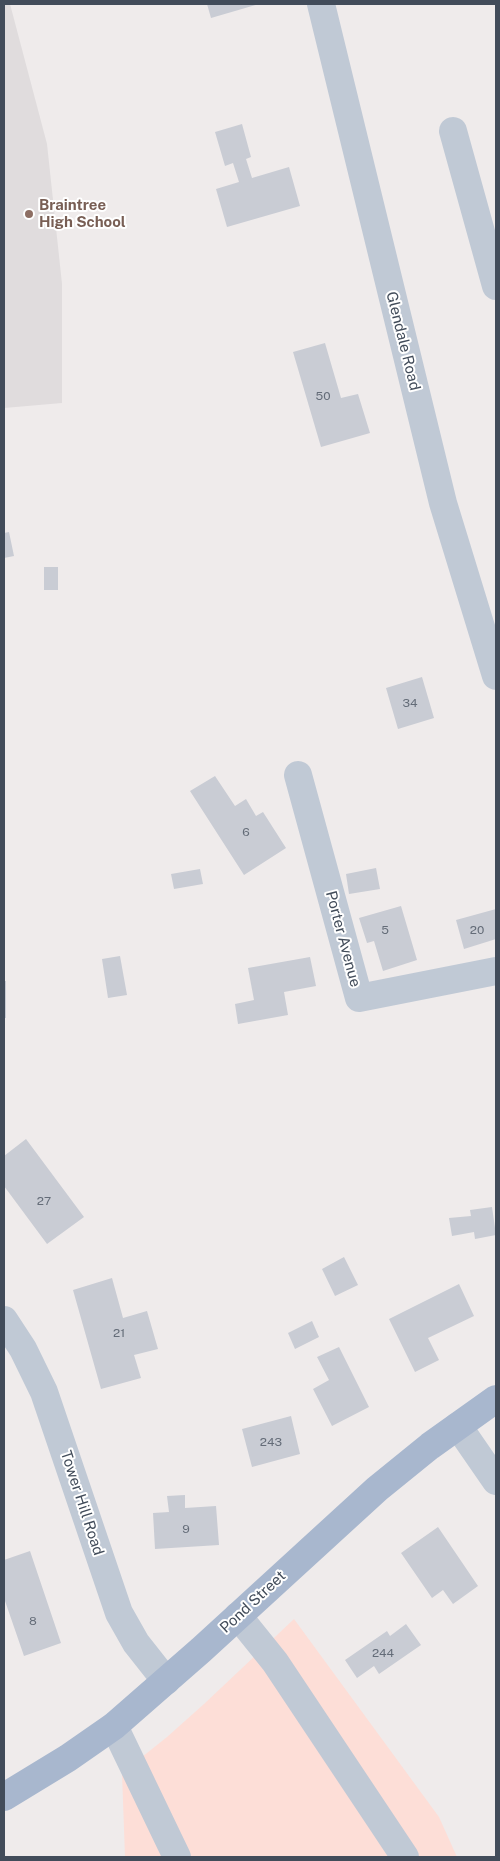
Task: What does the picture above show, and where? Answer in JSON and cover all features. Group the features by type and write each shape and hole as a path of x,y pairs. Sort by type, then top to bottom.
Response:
{"main road":[{"name":"Pond Street","path":"4,1797 61,1763 114,1726 377,1489 423,1451 496,1400"}],"street":[{"name":"Glendale Road","path":"321,4 443,503 496,676"},
{"path":"453,131 490,240 496,286"},
{"name":"Porter Avenue","path":"298,774 359,998 496,971"},
{"name":"Tower Hill Road","path":"4,1320 23,1349 44,1392 119,1613 136,1643 166,1681"},
{"path":"458,1426 496,1481"},
{"path":"238,1616 275,1662 400,1856"},
{"path":"114,1726 177,1857"}],"shaded area":[{"name":"Braintree High School","path":"4,4 10,4 47,144 62,284 62,403 4,408"},
{"path":"294,1619 439,1817 457,1857 125,1857 122,1773 204,1704"}],"building":[{"path":"207,4 259,4 211,18"},
{"path":"242,124 251,157 246,159 252,178 289,167 300,206 227,227 216,189 239,182 233,163 225,166 215,132"},
{"path":"325,343 341,398 358,394 370,433 321,447 293,352"},
{"path":"9,532 14,556 4,558 4,533"},
{"path":"44,567 58,567 58,590 44,590"},
{"path":"422,677 434,718 398,729 386,688"},
{"path":"215,776 235,806 246,799 256,816 263,812 286,848 244,875 190,791"},
{"path":"376,868 380,889 349,894 346,874"},
{"path":"200,869 203,884 174,889 171,874"},
{"path":"401,906 417,960 383,971 374,941 367,943 359,918"},
{"path":"496,909 496,939 464,949 456,920"},
{"path":"120,956 127,995 108,998 102,959"},
{"path":"310,957 316,986 284,992 288,1015 238,1024 235,1004 254,1000 248,968"},
{"path":"4,981 6,981 6,1018 4,1018"},
{"path":"26,1139 84,1217 47,1244 4,1186 4,1156"},
{"path":"492,1207 496,1235 475,1239 474,1232 452,1236 449,1218 471,1216 470,1210"},
{"path":"344,1257 358,1285 335,1296 322,1269"},
{"path":"112,1278 123,1318 147,1311 158,1349 134,1355 141,1378 101,1389 73,1290"},
{"path":"459,1284 474,1316 428,1338 439,1360 415,1372 389,1319"},
{"path":"312,1321 319,1337 295,1349 288,1333"},
{"path":"339,1347 369,1407 332,1426 313,1389 329,1380 317,1357"},
{"path":"291,1416 300,1454 252,1467 242,1429"},
{"path":"185,1495 185,1508 216,1506 219,1545 155,1549 153,1513 169,1512 167,1496"},
{"path":"438,1527 478,1586 453,1604 443,1590 432,1598 401,1553"},
{"path":"30,1551 61,1643 24,1656 4,1598 4,1560"},
{"path":"406,1624 421,1645 379,1674 374,1666 357,1678 345,1660 387,1631 390,1636"}],"place":[{"name":"Braintree High School","path":"29,214"}]}
